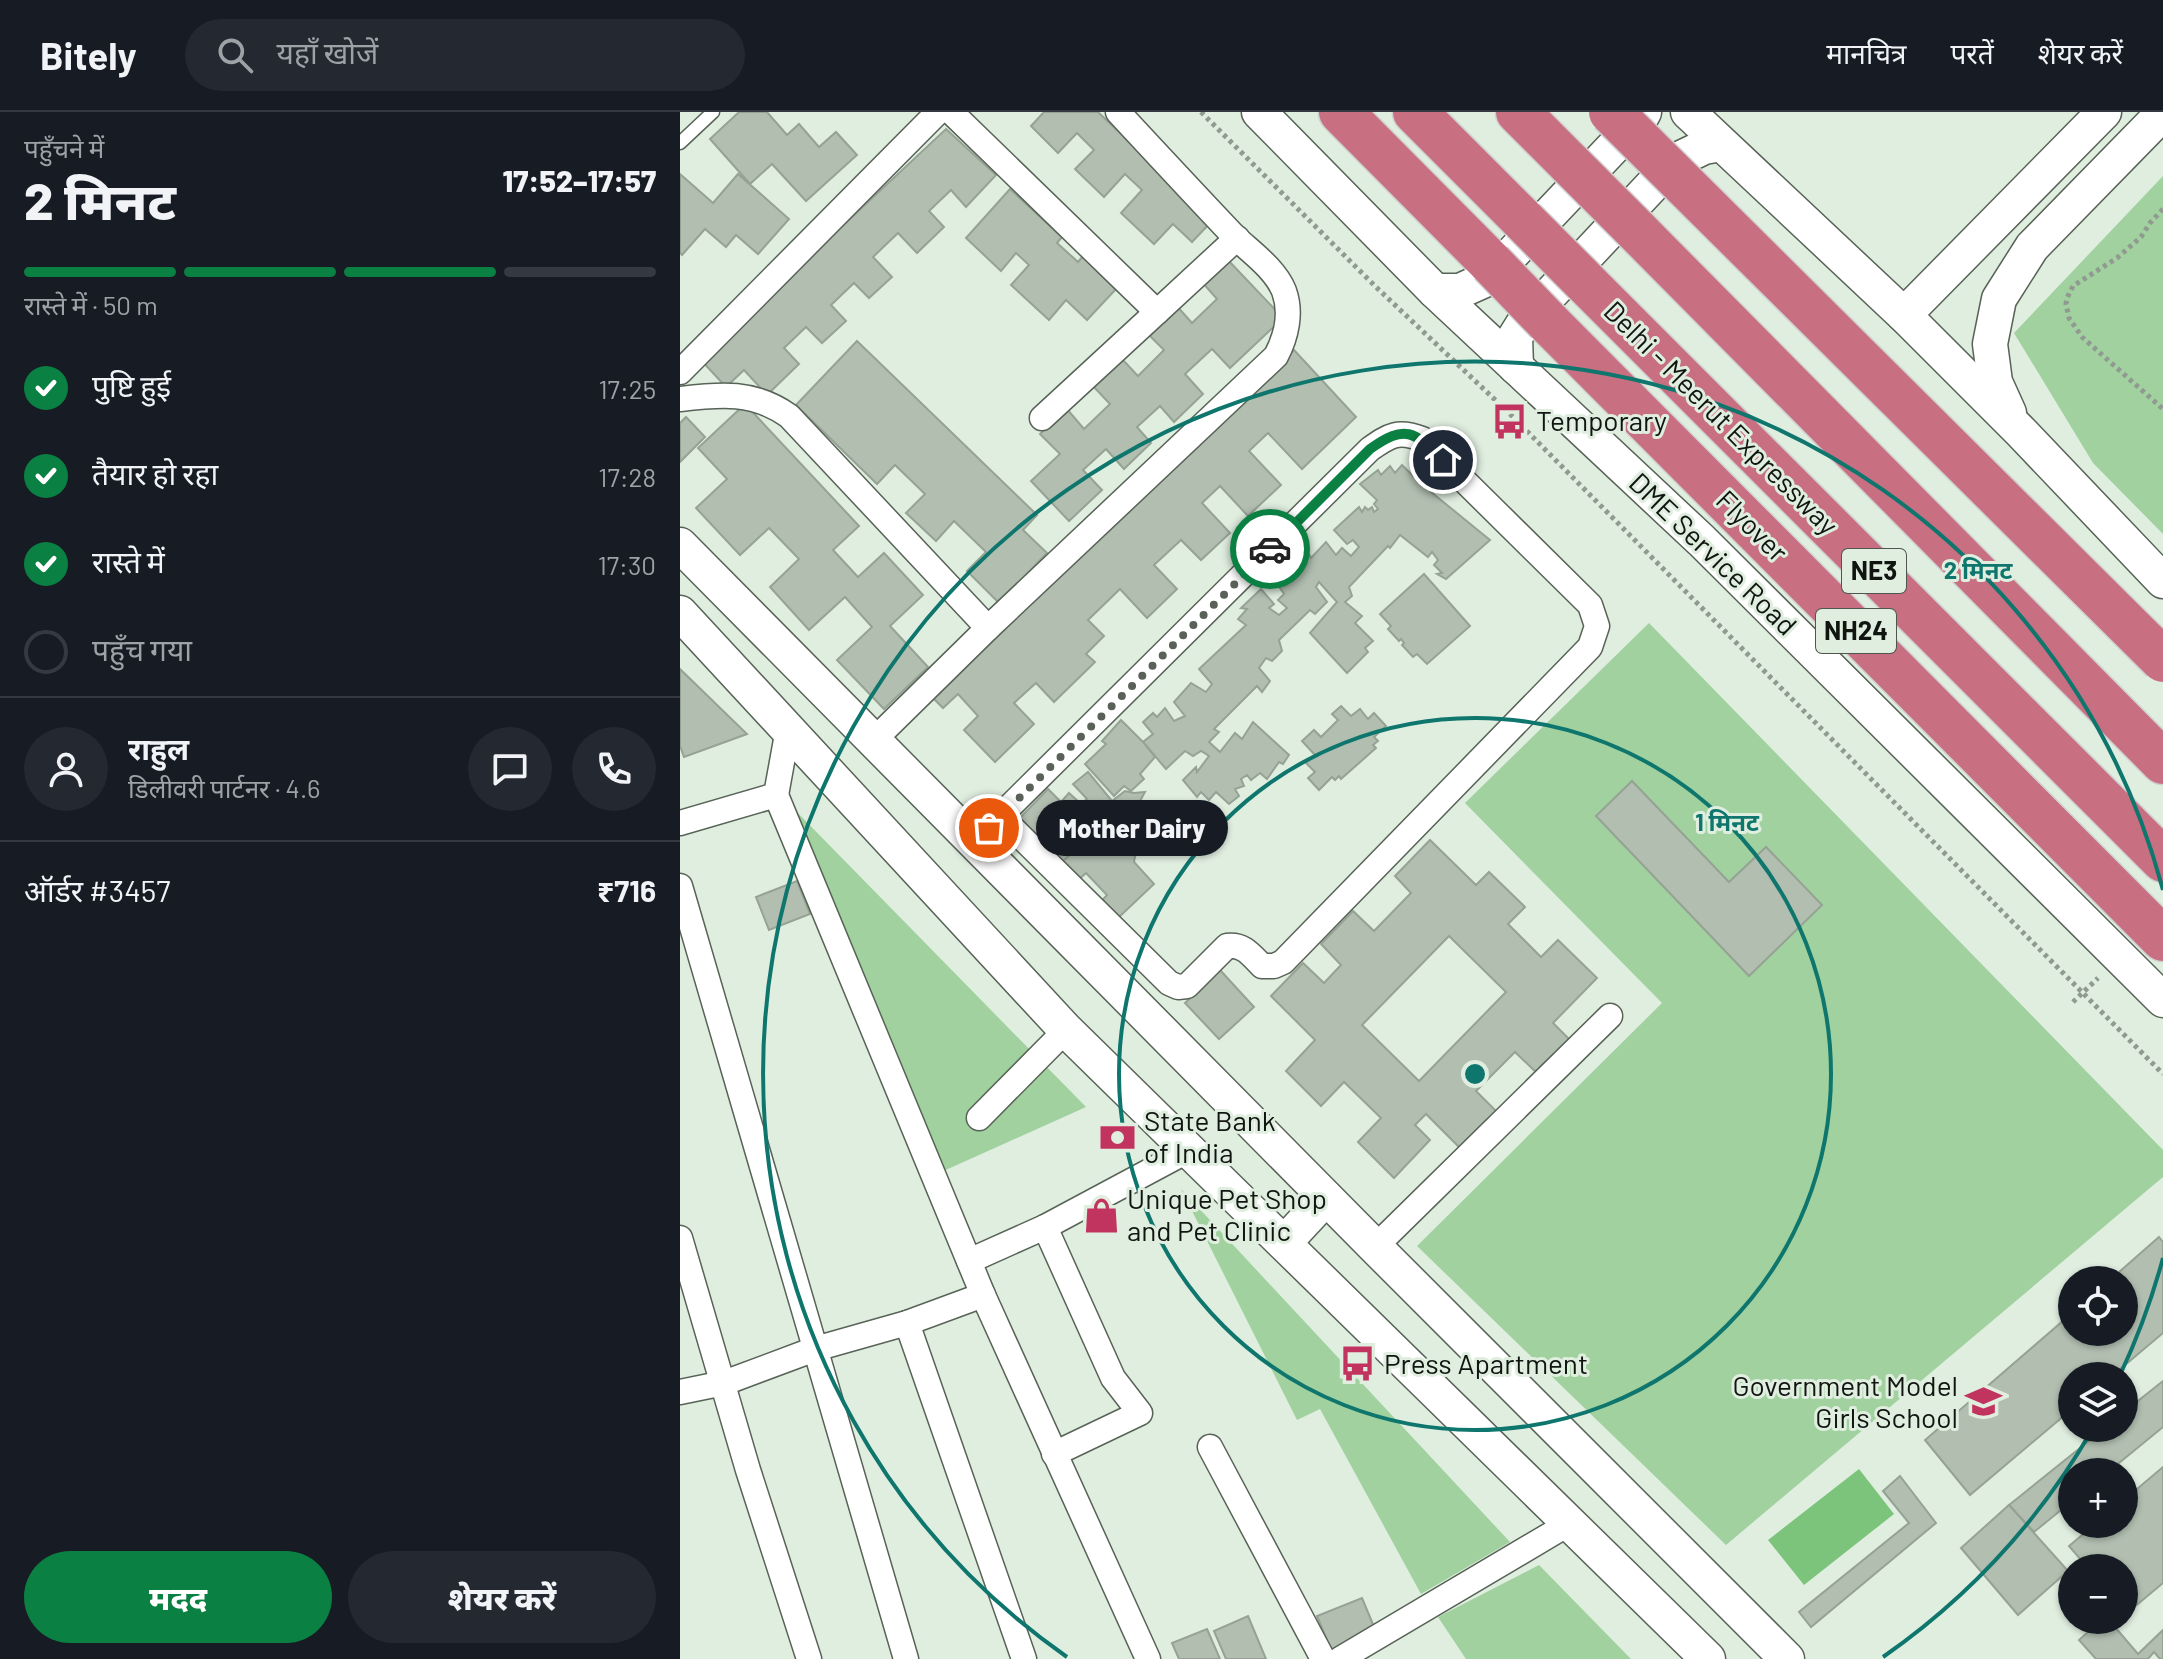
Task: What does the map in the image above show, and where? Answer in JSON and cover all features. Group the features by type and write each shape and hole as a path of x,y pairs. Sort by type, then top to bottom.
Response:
{"highway":[{"name":"Flyover","path":"1341,112 2163,939"},
{"name":"Delhi - Meerut Expressway","path":"1415,112 2163,860"},
{"name":"NE3","path":"1518,112 2163,762"},
{"path":"1611,112 2163,660"}],"street":[{"path":"680,372 938,112"},
{"path":"951,112 1157,312"},
{"path":"874,740 1276,356 1284,340 1287,323 1285,295 1273,273 1118,112"},
{"name":"DME Service Road","path":"1259,112 1435,291 1702,541 2163,1000"},
{"path":"1435,291 1460,291 1489,278 1644,112"},
{"path":"1688,112 1904,315 2015,425 2163,581"},
{"path":"1904,315 2104,112"},
{"path":"2015,425 1995,382 1990,344 1999,299 2032,247 2163,113"},
{"path":"1516,367 1515,337 1525,321 1675,161 1704,147 1721,144"},
{"path":"1042,418 1237,238"},
{"path":"680,399 718,394 746,398 772,404 789,416 988,628"},
{"path":"974,843 1000,816 1370,449 1387,437 1405,433 1422,439 1590,605 1597,626 1590,647 1283,962 1274,966 1262,966 1243,947 1227,946 1187,986 1178,987 1169,983 1000,816"},
{"path":"680,545 1787,1659"},
{"path":"680,613 1066,1030 1708,1659"},
{"path":"788,729 776,795 983,1295 1148,1659"},
{"path":"680,823 776,795"},
{"path":"680,886 906,1659"},
{"path":"1375,1247 1610,1016"},
{"path":"979,1118 1066,1030"},
{"path":"969,1261 1045,1227 1189,1150"},
{"path":"1284,1243 1326,1198"},
{"path":"1045,1227 1113,1378 1140,1413 1054,1454"},
{"path":"680,1238 748,1470 809,1659"},
{"path":"680,1392 724,1383 815,1349 907,1323 983,1295"},
{"path":"907,1323 1024,1659"},
{"path":"1210,1447 1323,1659"},
{"path":"1340,1659 1570,1523"}],"lane":[{"path":"680,143 707,114"}],"path":[{"path":"1201,112 1375,286 1509,413 2163,1074"},
{"path":"2163,209 2141,237 2117,258 2073,286 2066,304 2069,318 2082,337 2163,409"}],"shaded area":[{"path":"2163,176 2163,534 2093,463 2014,333"},
{"path":"1649,623 2163,1150 2163,1177 1726,1545 1417,1246 1662,1003 1465,803"},
{"path":"789,804 1086,1107 939,1173"},
{"path":"1181,1189 1510,1542 1421,1594 1320,1409 1297,1420"},
{"path":"1859,1469 1894,1514 1804,1585 1768,1540"},
{"path":"1539,1565 1631,1659 1466,1659 1438,1617"}],"building":[{"path":"739,112 767,112 787,135 799,124 819,147 836,132 857,155 806,201 772,164 750,184 710,139"},
{"path":"1044,112 1098,112 1212,221 1192,242 1173,224 1154,244 1121,213 1142,190 1125,174 1104,197 1075,169 1094,150 1077,133 1058,153 1031,126"},
{"path":"946,129 996,175 966,207 951,190 929,211 944,227 917,253 898,233 873,257 892,277 869,298 854,283 831,305 846,321 822,343 806,327 784,348 799,364 767,395 744,370 726,387 700,359"},
{"path":"680,174 713,203 738,174 789,219 758,254 736,235 726,247 705,229 682,255"},
{"path":"1010,189 1062,237 1057,243 1078,262 1083,256 1117,288 1087,320 1066,300 1049,320 1011,285 1029,265 1016,253 1001,271 966,238"},
{"path":"1227,259 1283,318 1230,368 1212,349 1185,374 1203,394 1174,422 1160,406 1137,427 1151,443 1124,469 1106,449 1083,470 1102,490 1069,521 1031,481 1060,454 1040,434 1067,409 1084,429 1110,404 1092,385 1121,358 1138,376 1164,350 1147,333 1176,305 1192,323 1217,299 1202,282"},
{"path":"857,341 1037,515 1023,530 1047,553 999,603 967,571 986,552 954,521 936,541 906,513 925,494 895,465 877,484 796,405"},
{"path":"1294,350 1356,417 1302,469 1268,433 1249,451 1281,485 1248,516 1220,486 1202,503 1230,533 1201,560 1181,540 1154,565 1177,589 1147,618 1120,589 1088,620 1104,636 1086,654 1095,662 1054,702 1036,683 1014,703 1034,724 995,762 964,730 978,716 958,694 943,708 929,694"},
{"path":"745,404 859,526 833,550 858,577 884,553 923,595 890,626 928,667 884,709 837,660 872,627 845,597 809,630 770,587 799,559 769,528 740,555 696,508 727,479 698,448"},
{"path":"686,417 705,437 680,462 680,423"},
{"path":"1402,465 1490,540 1446,579 1437,574 1442,573 1434,565 1438,560 1432,552 1428,557 1400,535 1390,548 1388,546 1349,587 1352,596 1345,602 1362,616 1355,623 1373,641 1365,648 1368,652 1347,673 1310,633 1337,602 1319,582 1316,587 1327,602 1315,614 1310,610 1279,640 1282,651 1272,661 1266,658 1259,668 1270,681 1262,692 1257,686 1214,729 1219,732 1209,742 1220,752 1235,733 1242,739 1253,722 1289,755 1283,764 1279,762 1267,779 1260,773 1251,780 1247,775 1241,779 1244,786 1235,789 1239,796 1229,804 1216,792 1209,800 1201,792 1197,797 1183,780 1196,767 1197,772 1209,756 1201,751 1193,756 1185,751 1166,769 1143,742 1153,734 1143,722 1153,713 1157,717 1165,708 1174,721 1185,716 1174,702 1191,683 1206,692 1212,684 1199,669 1246,625 1238,619 1247,609 1241,608 1261,589 1274,604 1269,608 1279,615 1287,608 1278,600 1284,594 1273,578 1307,550 1311,558 1326,542 1336,555 1342,548 1351,556 1359,547 1353,540 1347,544 1334,530 1359,507 1362,512 1365,507 1368,510 1372,507 1374,512 1378,509 1374,504 1377,500 1360,484 1378,470 1381,475 1390,466 1395,473"},
{"path":"1424,574 1470,626 1427,664 1417,654 1413,657 1402,645 1401,639 1399,641 1388,629 1391,626 1380,614"},
{"path":"680,669 747,734 684,757 680,746"},
{"path":"1341,706 1351,716 1360,709 1368,719 1374,713 1386,726 1374,737 1378,741 1373,745 1376,748 1341,779 1339,776 1335,780 1332,777 1319,790 1308,778 1315,772 1306,763 1315,755 1302,741 1314,730 1321,737 1338,720 1332,714"},
{"path":"1121,720 1155,757 1140,774 1144,779 1131,791 1124,786 1114,796 1085,764 1106,744 1102,741"},
{"path":"1088,772 1112,801 1125,791 1145,792 1129,821 1119,811 1098,832 1083,819 1072,829 1086,840 1060,864 1016,822 1048,789 1061,802 1069,793 1081,804 1087,799 1073,784"},
{"path":"1632,781 1729,882 1766,847 1822,905 1749,976 1596,816"},
{"path":"1121,831 1136,851 1134,862 1154,884 1117,919 1097,906 1107,895 1086,873 1074,884 1060,864 1086,840 1083,838 1098,832 1108,842"},
{"path":"1430,840 1476,885 1489,872 1525,907 1508,924 1541,957 1558,940 1597,978 1553,1023 1572,1042 1539,1075 1515,1052 1476,1091 1500,1115 1464,1152 1426,1114 1415,1125 1430,1140 1394,1178 1358,1142 1381,1118 1344,1082 1321,1106 1286,1071 1315,1040 1271,996 1303,963 1324,983 1341,965 1321,944 1353,911 1374,931 1411,893 1395,876","holes":["1449,936 1506,992 1419,1081 1362,1025"]},
{"path":"797,881 810,914 769,930 756,897"},
{"path":"1220,970 1254,1007 1219,1039 1185,1003"},
{"path":"2159,1237 2163,1242 2163,1333 2129,1362 2058,1362 2058,1421 1970,1495 1925,1440 2058,1325 2058,1346 2138,1346 2138,1266 2126,1266"},
{"path":"2163,1381 2163,1427 2125,1458 2068,1458 2088,1442 2138,1442 2138,1401"},
{"path":"2058,1466 2058,1512 2034,1532 2009,1505"},
{"path":"2163,1467 2163,1583 2138,1604 2138,1554 2076,1554 2069,1546 2078,1538 2138,1538 2138,1488"},
{"path":"1900,1476 1936,1523 1811,1627 1799,1612 1909,1523 1883,1491"},
{"path":"2009,1505 2058,1560 2058,1580 2018,1615 1961,1548"},
{"path":"1362,1598 1377,1634 1332,1652 1317,1616"},
{"path":"1248,1616 1266,1659 1226,1659 1214,1631"},
{"path":"1207,1629 1220,1659 1179,1659 1172,1643"},
{"path":"2163,1630 2163,1659 2154,1652 2148,1659 2096,1659 2079,1640 2086,1634 2121,1634 2138,1654"}],"way so far":[{"path":"989,828 1270,549"}],"place":[{"name":"Temporary","path":"1510,421"},
{"name":"Mother Dairy","path":"989,828"},
{"name":"State Bank of India","path":"1118,1137"},
{"name":"Unique Pet Shop and Pet Clinic","path":"1101,1215"},
{"name":"Press Apartment","path":"1358,1364"},
{"name":"Government Model Girls School","path":"1984,1402"}],"route":[{"path":"1270,549 1370,449 1387,437 1405,433 1422,439 1443,460"}]}
